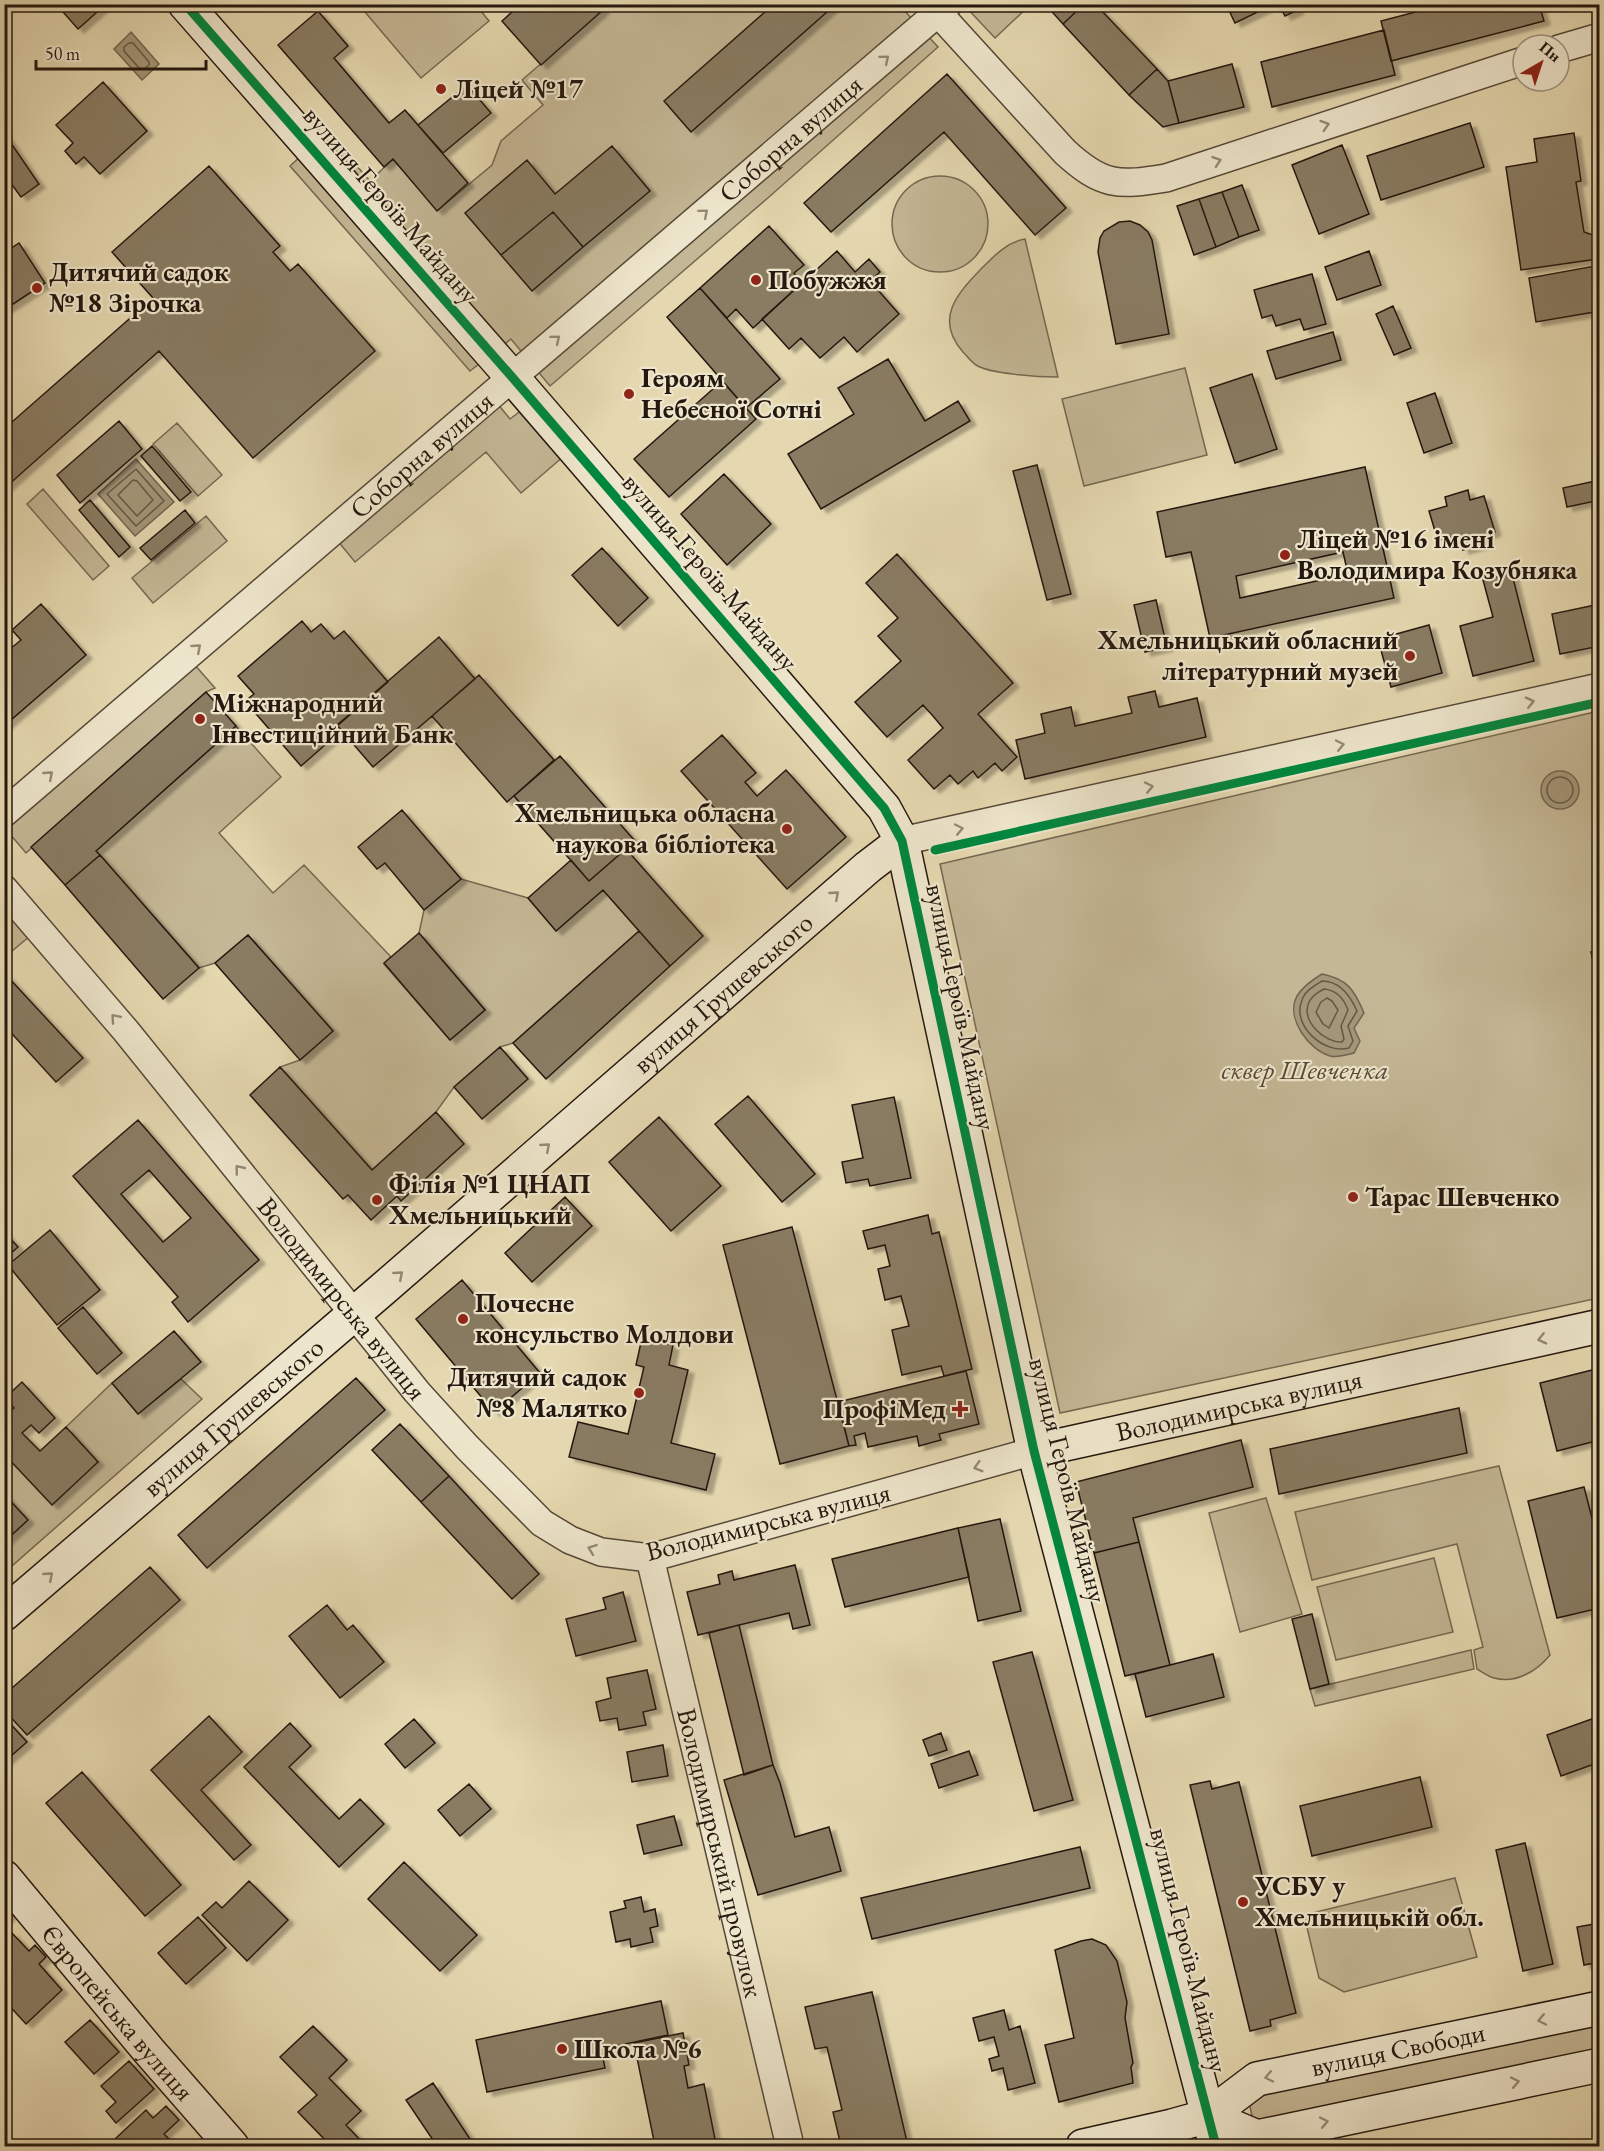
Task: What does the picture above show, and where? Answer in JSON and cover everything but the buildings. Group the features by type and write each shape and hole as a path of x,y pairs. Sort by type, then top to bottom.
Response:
{"street":[{"name":"вулиця Героїв Майдану","path":"185,4 512,377 884,808 902,841 1034,1451 1212,2131"},
{"name":"Соборна вулиця","path":"4,813 939,8"},
{"path":"939,8 1065,153 1083,169 1101,178 1125,184 1166,178 1511,65"},
{"path":"1571,45 1599,37"},
{"name":"вулиця Грушевського","path":"4,1614 868,867 902,841 1599,687"},
{"name":"Володимирська вулиця","path":"4,889 126,1031 417,1392 452,1431 542,1523 570,1540 601,1552 650,1558 1034,1451 1599,1326"},
{"name":"Володимирський провулок","path":"650,1558 790,2146"},
{"name":"Європейська вулиця","path":"4,1877 149,2051 232,2146"},
{"name":"вулиця Свободи","path":"1212,2131 1257,2079 1599,2008"},
{"name":"вулиця Свободи","path":"1083,2146 1173,2126 1257,2136 1599,2065"}],"green space":[{"path":"359,5 476,5 489,21 421,78"},
{"path":"598,5 906,5 902,8 938,47 550,386 511,339 470,371 290,166 327,132 370,181 393,159 438,210 492,165 501,141 543,105 522,80 603,10"},
{"path":"964,5 1030,5 995,38"},
{"path":"940,176 958,179 974,190 985,206 988,224 985,242 974,258 958,269 940,272 922,269 906,258 895,242 892,224 895,206 906,190 922,179"},
{"path":"1025,239 1058,377 992,371 974,364 954,340 950,329 952,307 964,288 1001,250"},
{"path":"1185,368 1207,455 1084,486 1062,399"},
{"path":"497,403 510,419 523,409 564,456 521,493 486,452 355,562 337,540"},
{"path":"177,423 222,475 198,496 153,444"},
{"path":"43,489 109,566 93,580 27,504"},
{"path":"206,516 227,541 153,603 132,578"},
{"path":"194,664 215,688 206,692 26,853 4,827"},
{"name":"сквер Шевченка","path":"1599,711 1599,1298 1060,1413 940,864"},
{"path":"236,726 281,777 219,833 273,893 304,865 391,957 384,964 450,1040 485,1010 419,933 424,910 461,879 528,898 556,931 603,890 639,931 513,1043 500,1047 454,1087 436,1112 372,1170 280,1067 300,1060 333,1031 248,935 215,963 199,968 96,851"},
{"path":"4,905 30,936 5,957 4,957"},
{"path":"181,1379 202,1399 5,1572 4,1454 98,1462 66,1427 112,1383 138,1414"},
{"path":"1499,1466 1550,1655 1532,1671 1518,1678 1502,1679 1490,1677 1477,1669 1474,1650 1483,1647 1457,1544 1312,1580 1295,1512"},
{"path":"1266,1498 1302,1614 1240,1632 1209,1513"},
{"path":"1434,1558 1453,1632 1336,1660 1317,1587"},
{"path":"1471,1650 1474,1669 1315,1706 1310,1689"},
{"path":"1455,1878 1477,1957 1344,1992 1319,1978 1304,1915"},
{"path":"1599,2021 1599,2051 1253,2121 1247,2092"}],"water":[{"path":"131,32 159,64 142,80 114,49"},
{"path":"136,459 174,502 135,536 98,494"},
{"path":"1560,771 1573,777 1579,790 1573,803 1560,809 1547,803 1541,790 1547,777"},
{"path":"1322,974 1338,979 1349,986 1364,1013 1354,1028 1360,1041 1354,1053 1336,1057 1322,1053 1307,1040 1297,1023 1294,1005 1297,996 1302,989"}],"cycle path":[{"path":"185,4 512,377 884,808 902,841 1034,1451 1216,2146"},
{"path":"935,850 1600,702"}],"place":[{"name":"Ліцей №17","path":"441,89"},
{"name":"Побужжя","path":"756,280"},
{"name":"Дитячий садок №18 Зірочка","path":"37,288"},
{"name":"Героям Небесної Сотні","path":"629,394"},
{"name":"Ліцей №16 імені Володимира Козубняка","path":"1285,555"},
{"name":"Хмельницький обласний літературний музей","path":"1410,656"},
{"name":"Міжнародний Інвестиційний Банк","path":"200,719"},
{"name":"Хмельницька обласна наукова бібліотека","path":"787,829"},
{"name":"Тарас Шевченко","path":"1353,1197"},
{"name":"Філія №1 ЦНАП Хмельницький","path":"377,1200"},
{"name":"Почесне консульство Молдови","path":"463,1319"},
{"name":"Дитячий садок №8 Малятко","path":"639,1393"},
{"name":"ПрофіМед","path":"960,1409"},
{"name":"УСБУ у Хмельницькій обл.","path":"1243,1902"},
{"name":"Школа №6","path":"562,2049"}]}
